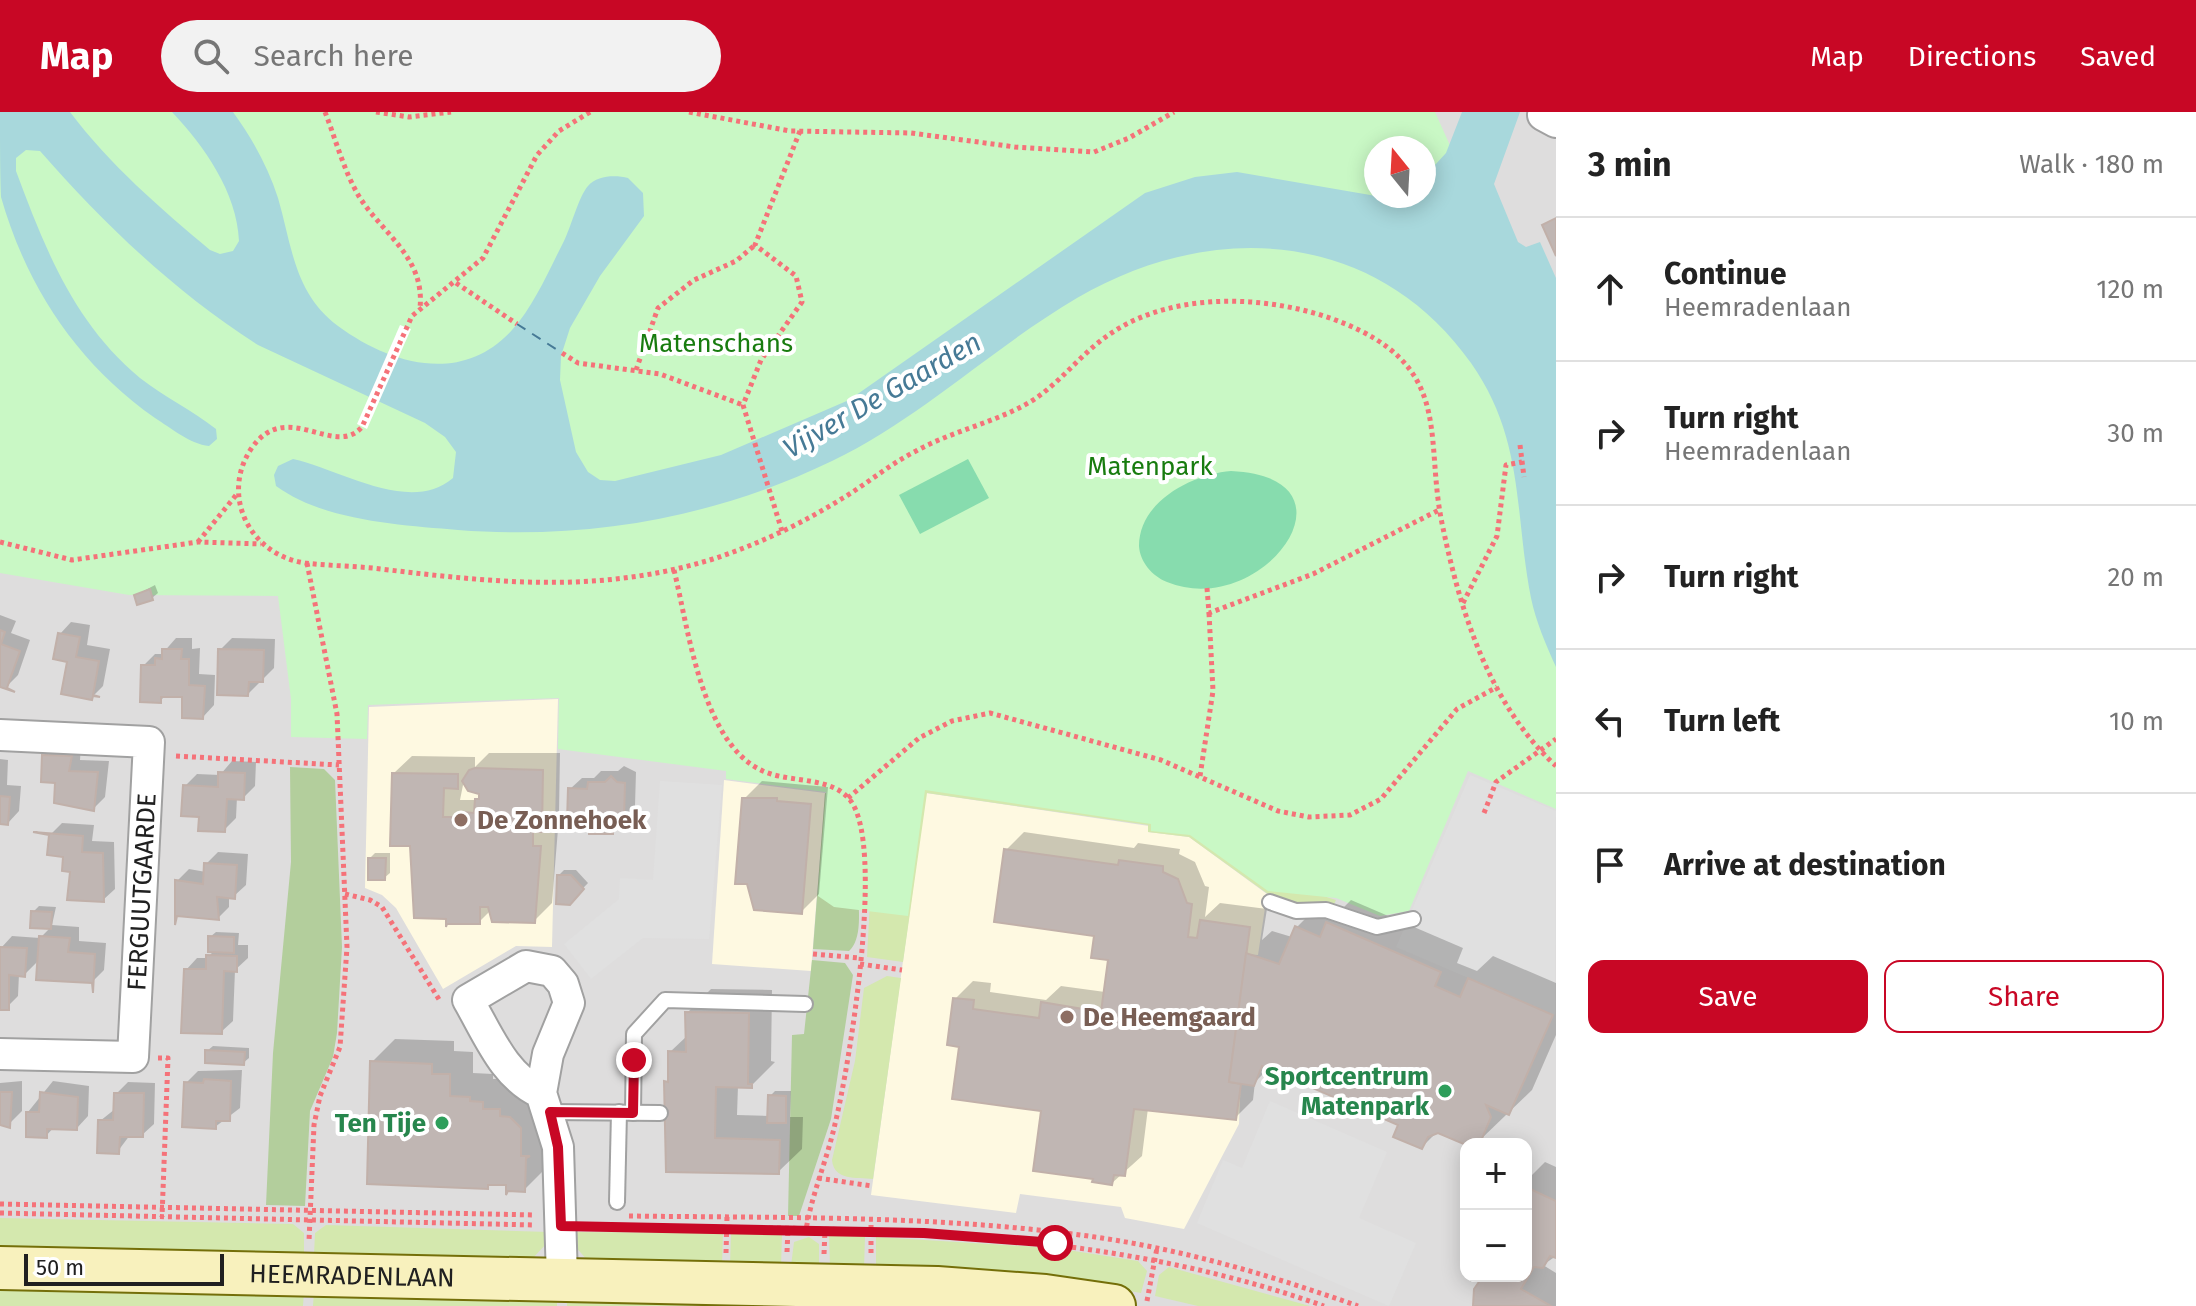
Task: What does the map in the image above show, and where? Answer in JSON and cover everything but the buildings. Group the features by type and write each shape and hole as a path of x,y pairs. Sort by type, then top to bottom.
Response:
{"street":[{"name":"FERGUUTGAARDE","path":"0,735 149,742 133,1057"},
{"path":"545,1102 509,1069 468,1000 526,966 544,966 559,977 568,994 568,1012 548,1054 545,1102 558,1147 562,1279"},
{"path":"0,1054 133,1057"},
{"name":"HEEMRADENLAAN","path":"0,1268 562,1279 787,1295 991,1291 1114,1306"}],"lane":[{"path":"1270,902 1290,910 1326,910 1377,927 1413,919"},
{"path":"619,1209 634,1034 665,1000 805,1004"},
{"path":"545,1102 660,1113"}],"path":[{"path":"325,112 359,195 413,264 421,294 420,308"},
{"path":"376,112 409,117 451,112"},
{"path":"198,542 237,494 243,464 252,448 268,431 297,426 343,438 355,435 362,427 406,327 420,308 461,279 483,258 537,155 559,131 590,112"},
{"path":"689,112 800,131 911,133 1015,147 1094,152 1129,138 1174,112"},
{"path":"636,370 658,308 694,280 736,261 755,245 800,131"},
{"path":"755,245 796,276 802,302 761,360 743,405 782,531"},
{"path":"456,283 517,324"},
{"path":"237,494 250,529 261,544 282,558 307,563 544,584 631,580 740,549 782,531 826,508 919,449 1000,418 1035,399 1101,340 1126,323 1159,310 1213,303 1263,304 1322,315 1375,338 1404,360 1419,381 1432,419 1439,510 1463,604 1483,661 1539,751 1556,766"},
{"path":"562,353 578,363 660,374 743,405"},
{"path":"1520,445 1524,477"},
{"path":"1463,604 1494,544 1506,465 1522,462"},
{"path":"1209,613 1313,574 1439,510"},
{"path":"0,542 56,559 88,560 198,542 261,544"},
{"path":"307,563 337,714 347,947 340,1047 315,1113 310,1220"},
{"path":"674,570 711,711 727,743 739,756 764,772 832,787 848,798 857,812 863,845 864,901 860,961 844,1085 806,1230"},
{"path":"1200,776 1213,691 1207,588"},
{"path":"848,798 919,738 952,721 990,713 1150,756 1278,811 1309,817 1350,815 1381,799 1457,709 1497,687"},
{"path":"1484,813 1496,782 1556,739"},
{"path":"149,754 339,765"},
{"path":"345,894 375,901 388,913 442,1006 468,1000"},
{"path":"813,954 902,970"},
{"path":"133,1057 168,1058 162,1217"},
{"path":"818,1178 872,1186"},
{"path":"0,1204 310,1208 561,1221"},
{"path":"619,1209 1029,1229 1157,1248 1236,1267 1358,1306"},
{"name":"HEEMRADENLAAN","path":"0,1213 310,1220 561,1221 1014,1238 1156,1259 1234,1278 1324,1306"},
{"path":"1146,1306 1157,1248"}],"shaded area":[{"path":"0,112 1556,112 1556,1306 0,1306"},
{"name":"De Zonnehoek","path":"558,699 552,947 516,946 443,989 396,908 382,895 365,888 369,707"},
{"path":"1470,775 1556,811 1555,1015 1396,947"},
{"path":"724,780 825,793 811,971 712,964"},
{"path":"660,781 722,785 709,939 643,938 591,979 564,944 619,899 620,878 653,880"},
{"name":"De Heemgaard","path":"926,793 1149,826 1148,832 1189,837 1267,894 1258,955 1246,954 1239,1124 1184,1229 1125,1218 1121,1207 1020,1194 1016,1213 871,1195"},
{"path":"1270,1101 1387,1152 1359,1218 1416,1243 1389,1306 1197,1223 1223,1160 1242,1168"}],"green space":[{"name":"Matenpark","path":"0,112 1435,112 1537,339 1556,346 1556,809 1468,771 1409,911 1380,916 1336,898 1268,891 1190,835 1151,831 1151,824 925,790 908,916 834,907 818,896 826,792 726,779 726,771 558,749 559,698 368,705 367,739 291,737 291,699 278,596 129,595 0,573"},
{"path":"968,459 989,498 920,534 899,495"},
{"path":"1231,471 1271,479 1292,496 1296,519 1286,543 1265,566 1236,582 1203,589 1167,582 1156,576 1144,563 1139,546 1141,530 1148,516 1158,503 1185,484"},
{"path":"290,767 324,769 335,780 342,947 333,1057 310,1111 305,1206 266,1205 273,1053 291,862"},
{"path":"924,781 1192,817 1276,881 1336,900 1333,906 1296,905 1272,897 1189,837 1148,832 1148,825 927,793 903,962 867,957 870,902"},
{"path":"825,793 838,797 856,878 859,923 856,940 849,951 813,949"},
{"path":"812,960 845,963 853,975 831,1119 799,1216 788,1216 792,1035 804,1034"},
{"path":"887,976 901,978 873,1179 847,1177 837,1172 832,1160 855,1061 864,988"},
{"path":"0,1218 293,1224 304,1233 304,1255 0,1250"},
{"path":"326,1225 549,1232 549,1241 531,1260 314,1255 315,1233"},
{"path":"574,1232 723,1233 722,1264 588,1261 574,1245"},
{"path":"731,1233 782,1234 781,1266 730,1265"},
{"path":"829,1235 865,1236 864,1268 830,1267"},
{"path":"809,1237 819,1244 819,1266 791,1266 794,1242"},
{"path":"876,1237 1055,1248 1138,1261 1147,1271 1141,1293 1076,1282 876,1268"},
{"path":"1169,1267 1310,1306 1198,1306 1155,1296 1159,1275"},
{"path":"0,1285 304,1292 303,1306 0,1306"},
{"path":"314,1292 557,1297 557,1306 313,1306"},
{"path":"567,1297 720,1300 720,1306 567,1306"}],"water":[{"name":"Vijver De Gaarden","path":"0,112 70,112 136,185 210,250 220,254 233,251 239,241 237,223 225,188 207,155 172,112 233,112 253,142 269,175 303,284 323,313 359,340 381,351 403,359 449,363 471,358 492,347 512,330 541,287 588,186 607,177 628,178 643,193 644,216 600,276 570,328 561,356 560,380 576,452 588,472 600,480 615,481 721,455 849,400 1145,193 1195,177 1237,172 1364,194 1364,208 1436,208 1436,164 1446,153 1462,112 1520,112 1494,184 1518,242 1526,247 1540,242 1556,278 1556,667 1533,607 1515,477 1501,420 1488,392 1471,363 1432,318 1388,285 1340,263 1289,251 1236,249 1182,256 1129,273 1077,298 865,444 787,481 696,511 650,521 555,531 458,530 339,514 295,498 276,486 274,475 278,466 293,459 374,486 416,492 436,488 453,478 456,452 445,437 425,423 258,345 227,324 142,256 40,151 26,150 16,158 16,171 38,229 79,309 117,357 149,385 216,429 217,439 209,446 195,442 155,418 102,373 59,321 25,262 1,197"}],"pier":[{"path":"400,325 411,329 367,429 357,424"}],"ferry route":[{"path":"517,324 562,353"}],"place":[{"name":"De Zonnehoek","path":"461,820"},
{"name":"De Heemgaard","path":"1067,1017"},
{"name":"Sportcentrum Matenpark","path":"1445,1091"},
{"name":"Ten Tije","path":"442,1123"}],"route":[{"path":"634,1060 633,1113 550,1112 558,1147 561,1226 924,1233 1055,1243"}],"park label":[{"name":"Matenschans","path":"716,343"}]}
